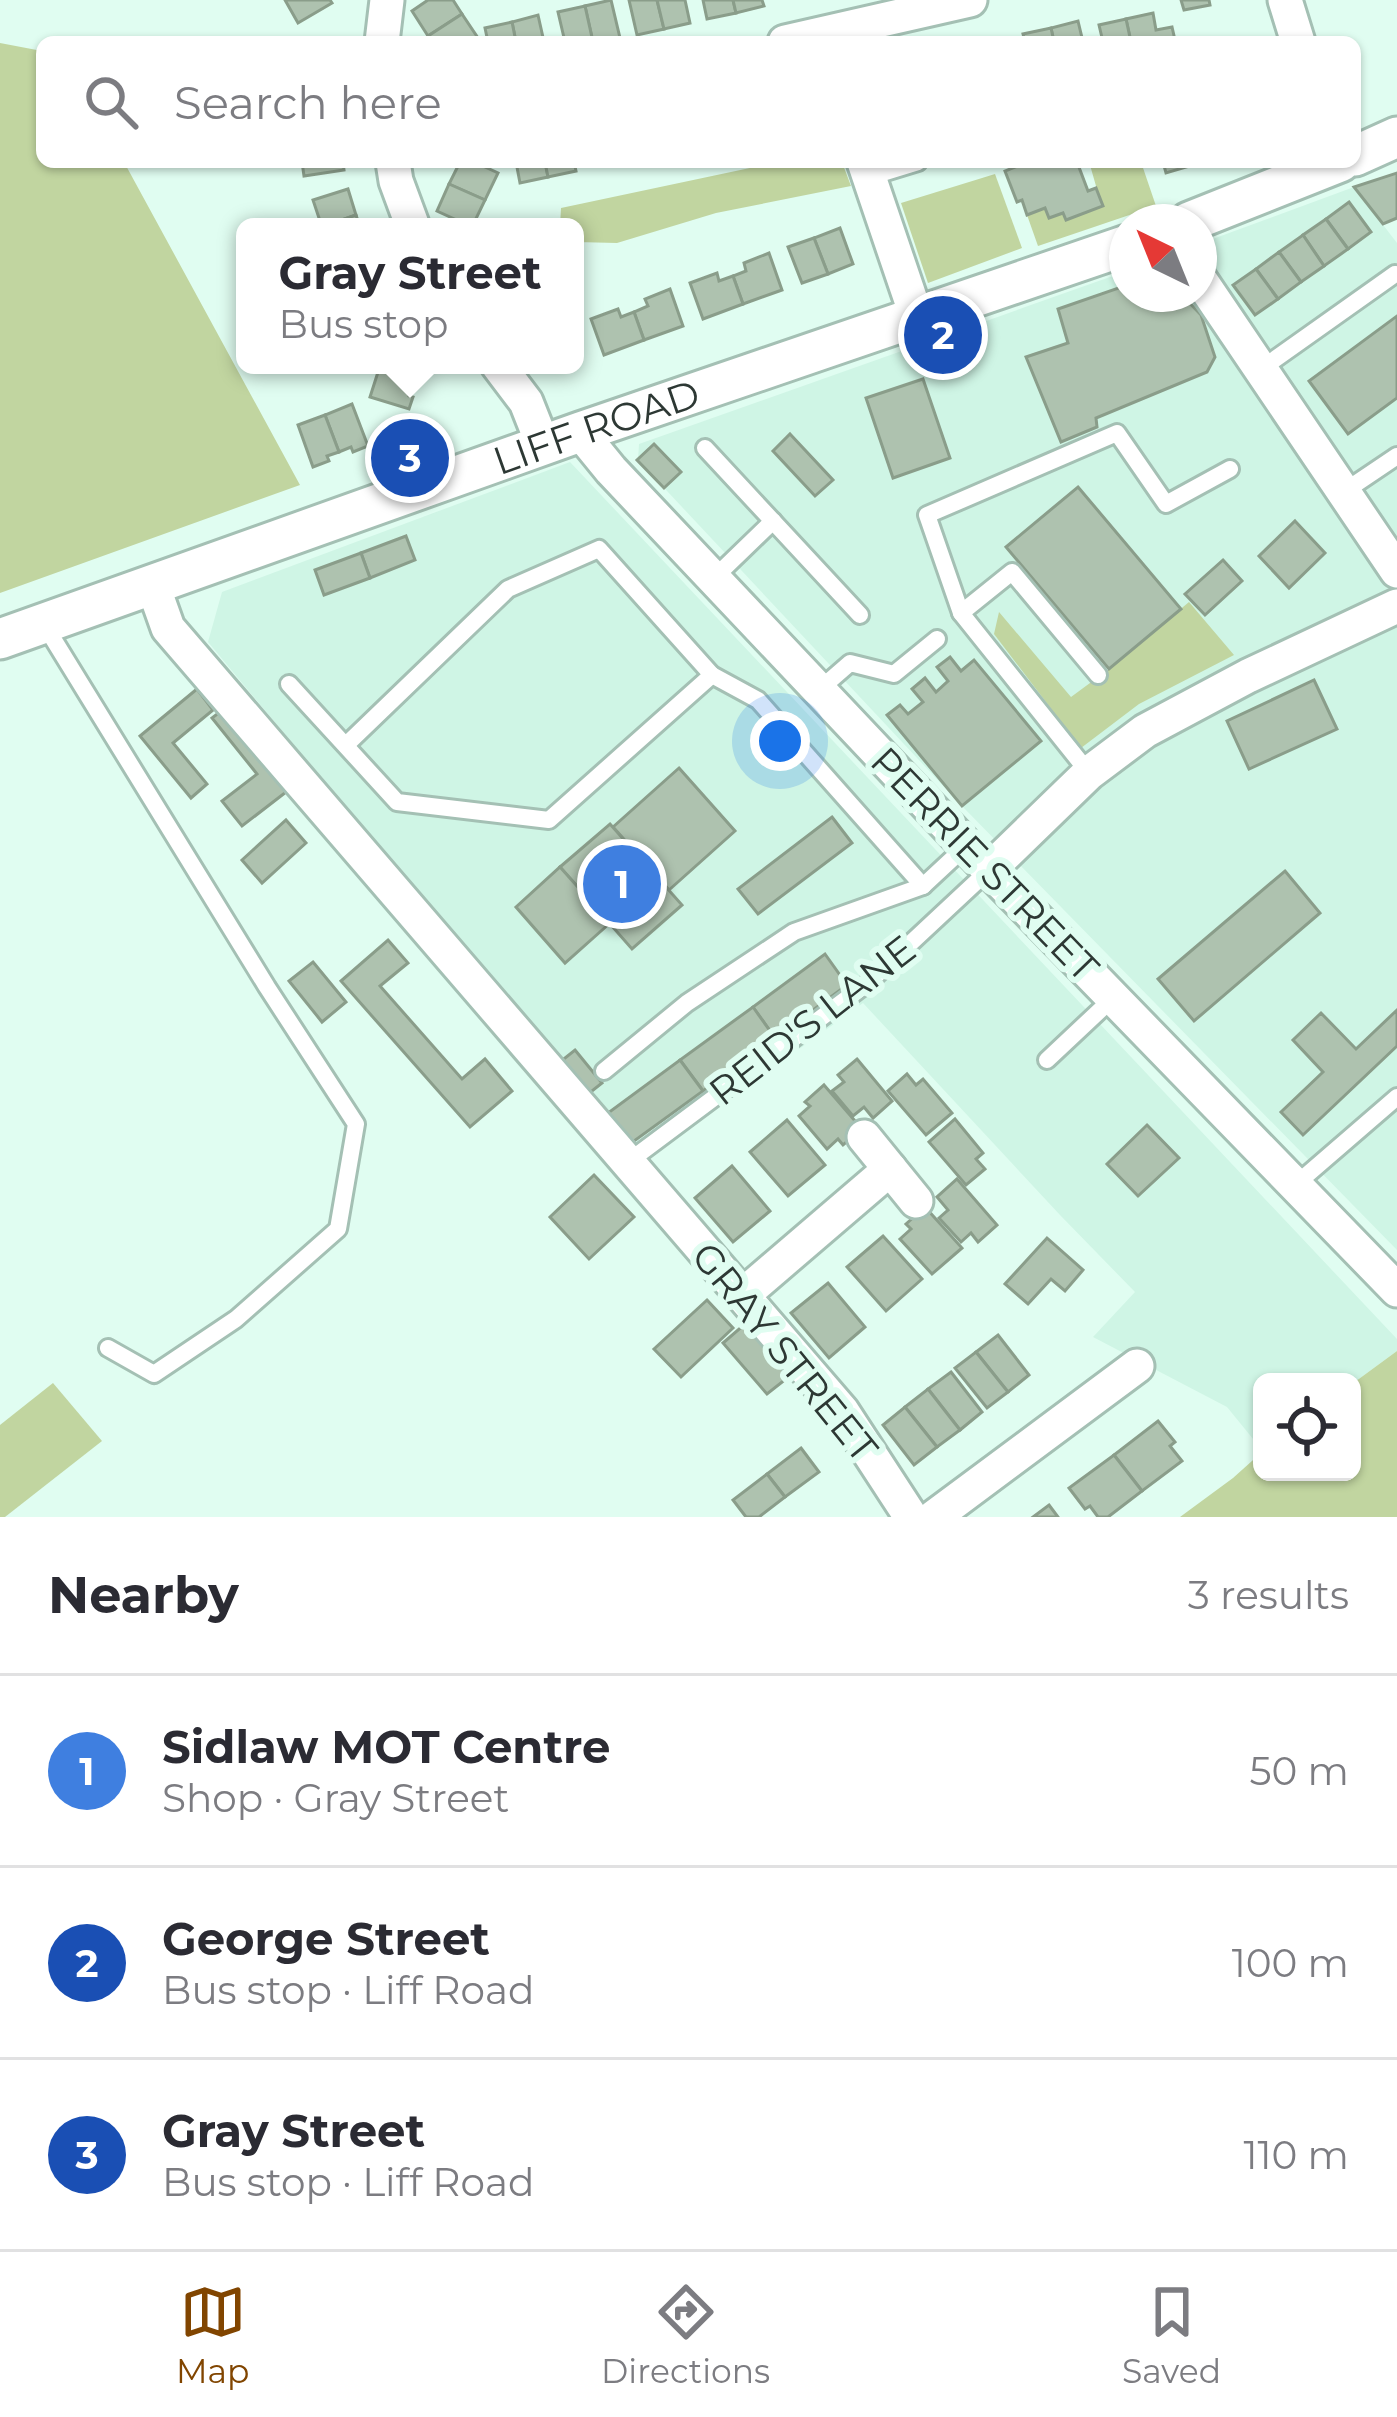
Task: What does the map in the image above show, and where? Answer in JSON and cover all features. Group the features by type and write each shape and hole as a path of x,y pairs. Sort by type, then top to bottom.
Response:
{"street":[{"path":"383,36 387,0"},
{"path":"833,36 970,0"},
{"path":"1285,0 1296,36"},
{"path":"1361,152 1397,137"},
{"path":"393,168 410,218"},
{"path":"1217,211 1324,168"},
{"path":"866,170 917,318"},
{"name":"LIFF ROAD","path":"0,639 561,438 1109,250"},
{"path":"1217,304 1397,571"},
{"name":"PERRIE STREET","path":"505,374 561,438 611,470 1397,1290"},
{"name":"GRAY STREET","path":"152,583 168,628 842,1411 911,1517"},
{"path":"978,858 1145,731 1248,676 1397,607"},
{"path":"864,1137 916,1201"},
{"path":"742,1295 890,1169"},
{"path":"934,1517 1137,1366"}],"lane":[{"path":"1261,369 1395,274"},
{"path":"1089,773 962,613 927,515 1118,433 1166,504 1230,470"},
{"path":"706,448 860,615"},
{"path":"1345,491 1397,456"},
{"path":"714,578 773,521"},
{"path":"346,745 508,589 599,549 712,676 758,700 923,886"},
{"path":"962,613 1012,572 1098,676"},
{"path":"43,623 356,1124 338,1229 236,1319 154,1374 108,1348"},
{"path":"820,690 850,662 894,674 937,639"},
{"path":"290,684 398,802 548,820 712,676"},
{"path":"604,1071 687,1004 794,932 923,886 978,858"},
{"name":"REID'S LANE","path":"628,1162 869,982 978,858"},
{"path":"1047,1060 1113,998"},
{"path":"1294,1186 1397,1097"}],"shaded area":[{"path":"1354,187 1397,243 1397,586 1376,597 1397,616 1397,1250 962,806 638,460 639,444 1109,277 1109,312 1217,312 1217,237"},
{"path":"570,462 1397,1339 1397,1351 1361,1377 1361,1373 1253,1373 1253,1439 1227,1407 1093,1337 1135,1292 863,1003 641,1163 208,642 222,592"}],"green space":[{"path":"0,43 36,50 36,168 127,168 300,485 0,593"},
{"path":"750,168 844,168 851,186 716,213 617,243 584,242 584,218 560,218 561,208"},
{"path":"1091,168 1143,168 1155,204 1109,204 1109,222 1038,246 1027,215 1045,208 1049,218 1063,213 1066,220 1102,207"},
{"path":"995,174 1022,248 928,283 901,203"},
{"path":"1189,602 1234,655 1139,704 1081,748 994,634 999,612 1071,697"},
{"path":"1397,1351 1397,1517 1180,1517 1253,1460 1253,1481 1361,1481 1361,1377"},
{"path":"53,1383 102,1441 0,1517 0,1425"}],"building":[{"path":"285,0 330,0 332,3 298,23"},
{"path":"428,0 453,0 462,14 428,36 412,11"},
{"path":"611,0 620,36 592,36 585,6"},
{"path":"629,0 657,0 664,29 637,35"},
{"path":"657,0 685,0 690,23 664,29"},
{"path":"703,0 733,0 736,13 707,19"},
{"path":"733,0 762,0 764,6 736,13"},
{"path":"1181,0 1209,0 1210,5 1184,10"},
{"path":"585,6 592,36 564,36 558,12"},
{"path":"1153,13 1156,30 1172,27 1174,36 1130,36 1126,19"},
{"path":"462,14 477,36 428,36"},
{"path":"538,15 543,36 515,36 512,22"},
{"path":"1126,19 1130,36 1102,36 1099,25"},
{"path":"1078,21 1082,36 1053,36 1051,28"},
{"path":"512,22 515,36 487,36 485,28"},
{"path":"1051,28 1053,36 1024,36"},
{"path":"303,168 344,168 344,170 304,176"},
{"path":"457,168 487,168 498,173 485,200 449,184"},
{"path":"517,168 546,168 548,177 520,183"},
{"path":"546,168 575,168 576,171 548,177"},
{"path":"1079,168 1088,191 1096,188 1103,206 1066,220 1063,213 1049,218 1045,208 1027,215 1005,171"},
{"path":"1397,173 1397,218 1383,224 1354,187"},
{"path":"449,184 485,200 476,218 452,218 437,211"},
{"path":"348,189 356,215 319,218 313,200"},
{"path":"1349,202 1371,232 1348,249 1326,219"},
{"path":"1326,219 1348,249 1324,266 1303,235"},
{"path":"840,228 853,264 828,274 814,238"},
{"path":"1303,235 1324,266 1301,282 1279,252"},
{"path":"814,238 828,274 802,283 788,247"},
{"path":"1279,252 1301,282 1278,299 1256,269"},
{"path":"769,253 782,290 743,304 733,276 746,271 744,263"},
{"path":"1256,269 1278,299 1255,315 1233,285"},
{"path":"717,273 719,281 733,276 743,304 703,319 690,283"},
{"path":"670,289 683,326 644,340 634,312 648,306 645,299"},
{"path":"1109,291 1109,312 1198,312 1215,357 1207,372 1096,418 1097,427 1061,442 1026,357 1068,343 1058,309"},
{"path":"618,309 621,317 634,312 644,340 604,355 591,319"},
{"path":"1397,316 1397,398 1348,434 1309,381"},
{"path":"377,374 414,380 409,409 370,397"},
{"path":"923,379 950,458 893,478 866,398"},
{"path":"352,404 368,446 339,452 325,415"},
{"path":"325,415 339,452 313,467 298,425"},
{"path":"790,434 833,480 815,496 773,451"},
{"path":"654,444 681,472 664,488 637,460"},
{"path":"1078,487 1181,609 1109,669 1006,547"},
{"path":"1295,521 1325,553 1289,588 1259,556"},
{"path":"406,536 415,560 370,578 361,553"},
{"path":"361,553 370,578 324,595 315,570"},
{"path":"1223,560 1242,581 1205,615 1185,594"},
{"path":"950,657 961,671 974,660 1041,741 962,806 887,715 900,705 908,714 923,702 912,689 925,678 936,692 948,681 937,667"},
{"path":"1314,680 1337,729 1249,769 1227,721"},
{"path":"197,689 213,710 173,743 207,784 191,798 140,736"},
{"path":"225,708 290,789 242,826 222,801 257,774 212,718"},
{"path":"679,768 735,831 669,890 613,827"},
{"path":"832,817 852,843 758,914 738,889"},
{"path":"286,820 306,843 262,883 242,860"},
{"path":"610,824 682,905 632,949 560,867"},
{"path":"560,867 610,923 565,963 516,907"},
{"path":"1285,871 1320,913 1194,1021 1158,979"},
{"path":"388,940 408,963 380,986 462,1079 485,1059 512,1091 470,1127 341,981"},
{"path":"825,954 847,985 775,1038 753,1007"},
{"path":"313,962 346,1002 322,1022 289,981"},
{"path":"753,1007 775,1038 703,1091 680,1060"},
{"path":"1397,1010 1397,1046 1303,1135 1281,1112 1323,1072 1293,1040 1321,1013 1356,1049"},
{"path":"575,1050 602,1083 587,1095 560,1062"},
{"path":"857,1059 892,1101 873,1118 864,1107 853,1116 832,1091 844,1082 838,1075"},
{"path":"680,1060 703,1091 630,1144 608,1113"},
{"path":"907,1074 916,1085 923,1079 952,1113 926,1135 888,1091"},
{"path":"824,1085 862,1129 843,1145 838,1139 827,1149 799,1116 810,1106 805,1102"},
{"path":"955,1119 983,1153 976,1159 985,1169 966,1185 929,1142"},
{"path":"787,1120 825,1165 788,1196 750,1152"},
{"path":"1147,1125 1179,1158 1138,1196 1107,1164"},
{"path":"732,1166 770,1211 733,1242 695,1198"},
{"path":"594,1175 634,1217 589,1259 550,1217"},
{"path":"957,1179 997,1225 978,1242 971,1233 961,1242 939,1218 948,1210 937,1197"},
{"path":"925,1207 962,1248 932,1274 900,1239 911,1229 906,1224"},
{"path":"883,1236 922,1279 886,1311 847,1267"},
{"path":"1047,1238 1083,1270 1065,1291 1051,1279 1028,1304 1005,1284"},
{"path":"828,1283 865,1327 829,1358 791,1313"},
{"path":"707,1300 733,1328 681,1377 654,1349"},
{"path":"746,1323 791,1375 767,1394 723,1343"},
{"path":"998,1335 1029,1375 1008,1392 976,1352"},
{"path":"976,1352 1008,1392 987,1408 955,1368"},
{"path":"951,1372 982,1412 960,1430 928,1389"},
{"path":"928,1389 960,1430 937,1447 905,1407"},
{"path":"905,1407 937,1447 914,1465 883,1425"},
{"path":"1158,1421 1175,1442 1170,1446 1182,1461 1142,1491 1114,1455"},
{"path":"801,1448 819,1472 785,1497 767,1474"},
{"path":"1114,1455 1142,1491 1108,1517 1098,1517 1069,1488"},
{"path":"767,1474 785,1497 759,1517 746,1517 733,1500"},
{"path":"1049,1505 1058,1517 1033,1517"}],"place":[{"name":"George Street","path":"943,335"},
{"name":"Gray Street","path":"410,458"},
{"name":"Sidlaw MOT Centre","path":"622,884"}]}
